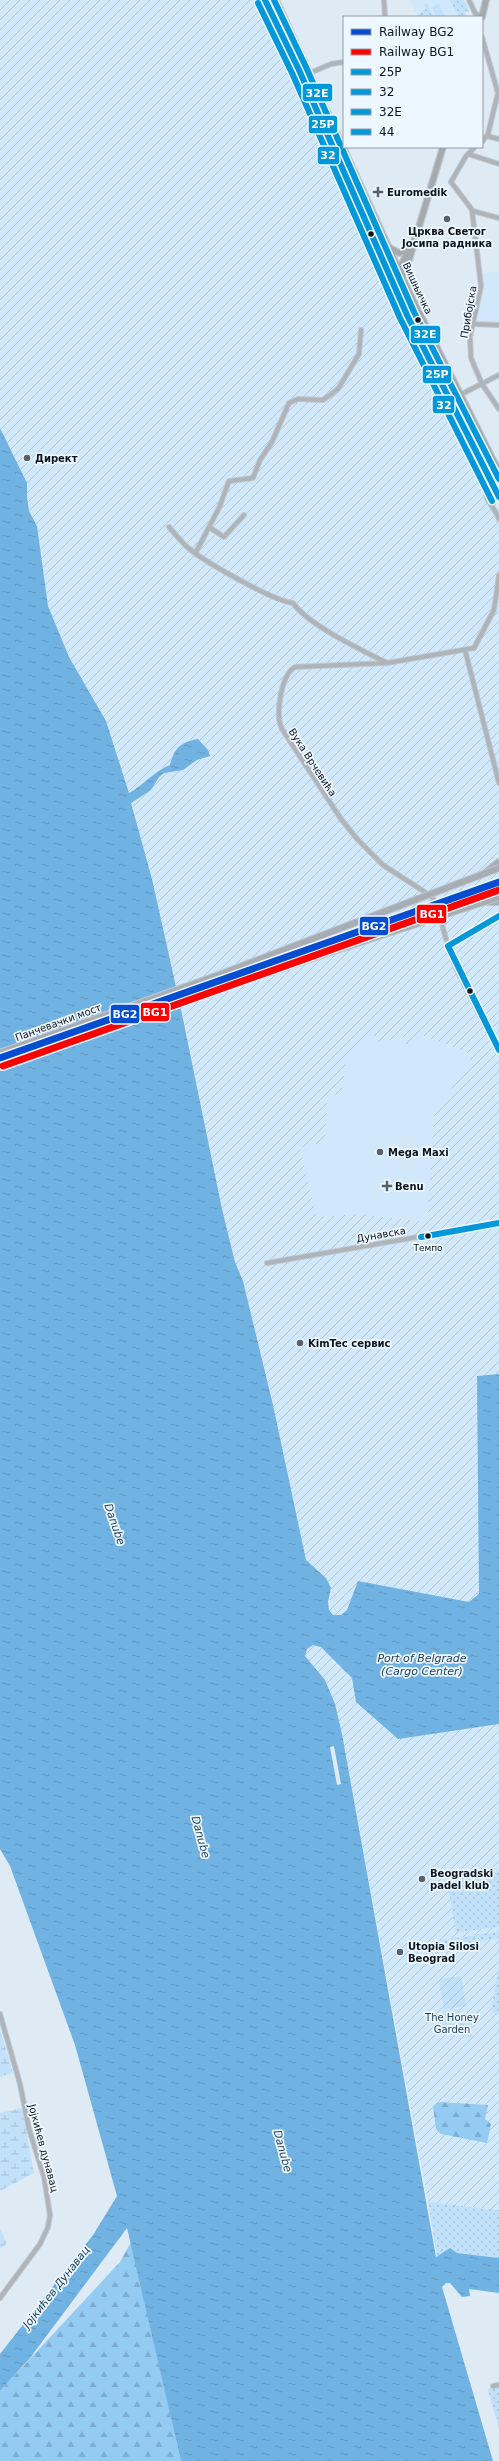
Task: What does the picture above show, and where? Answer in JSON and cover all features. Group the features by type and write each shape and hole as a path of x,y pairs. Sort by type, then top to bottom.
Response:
{"main road":[{"path":"265,0 299,70 392,284 499,497"},
{"name":"Вишњичка","path":"276,0 343,146"},
{"path":"482,16 486,0"},
{"name":"Вишњичка","path":"344,148 402,277 499,472"},
{"path":"392,284 402,277 443,148"},
{"path":"392,284 398,268 419,227"},
{"path":"389,247 401,253 410,246"},
{"path":"481,875 499,862"},
{"path":"481,875 499,868"},
{"name":"Панчевачки мост","path":"0,1053 213,977 481,875"},
{"path":"0,1067 217,990 499,897"},
{"path":"483,902 499,902"},
{"path":"499,916 448,946 459,972 499,1050"}],"street":[{"path":"384,0 385,16"},
{"path":"469,0 475,13 480,16"},
{"path":"483,41 498,91 487,136 483,141"},
{"path":"310,73 331,64 343,62"},
{"path":"487,136 499,139"},
{"path":"474,148 468,154 451,182 472,210 499,218"},
{"path":"468,154 499,164"},
{"name":"Прибојска","path":"472,210 481,286 470,337 470,358 482,384 499,409"},
{"path":"473,324 499,325"},
{"path":"196,552 219,508 229,480 253,478 260,460 272,442 289,403 298,399 324,400 338,388 359,354 361,330"},
{"path":"460,395 499,375"},
{"path":"499,476 486,491 485,497 499,519"},
{"path":"209,527 224,537 244,515"},
{"path":"169,527 187,547 258,590 279,600 293,603 300,611 325,628 387,663"},
{"path":"499,575 496,602 492,616 475,646 465,650 499,783"},
{"name":"Вука Врчевића","path":"448,946 436,903 431,896 383,865 350,832 288,739 278,719 278,708 286,676 295,667 387,663 465,650"},
{"name":"Дунавска","path":"267,1263 499,1223"},
{"name":"Јојкићев дунавац","path":"0,2014 20,2084 29,2129 44,2177 50,2215 48,2227 40,2244 0,2298"},
{"path":"493,2386 499,2385"}],"shaded area":[{"path":"0,0 261,0 388,289 499,511 499,2210 428,2202 342,1734 335,1704 325,1680 304,1656 329,1610 331,1588 326,1578 306,1560 273,1405 243,1281 235,1262 222,1209 178,990 170,966 152,879 131,803 151,790 159,777 164,773 190,766 197,760 209,758 208,750 198,739 186,741 174,751 170,765 158,769 146,782 129,793 106,721 69,657 48,606 37,526 29,511 27,483 0,428","holes":["419,1034 468,1053 471,1059 434,1115 427,1222 359,1214 317,1217 300,1148 325,1142 327,1098 342,1092 346,1059 371,1037 377,1035 379,1044 402,1036 407,1046"]},
{"path":"410,0 464,0 470,12 466,12 465,16 418,16"},
{"path":"499,271 499,323 475,323 482,291 481,274"},
{"path":"419,1034 468,1053 471,1059 434,1115 427,1222 359,1214 317,1217 300,1148 325,1142 327,1098 342,1092 346,1059 371,1037 377,1035 380,1044 402,1036"}],"green space":[{"path":"450,0 464,0 470,12 466,12 465,16 458,16"},
{"path":"427,3 433,16 419,16 418,14 426,9 424,5"},
{"path":"439,4 445,16 436,16 432,7"},
{"path":"499,1871 499,1927 457,1932 455,1929 447,1878"},
{"path":"499,1931 499,1938 439,1948 438,1941"},
{"path":"499,1972 499,2014 491,2012"},
{"path":"461,1976 466,2006 444,2009 439,1979"},
{"name":"The Honey Garden","path":"456,2009 473,2022 471,2037 439,2033 438,2020 443,2010"},
{"path":"0,2030 13,2073 0,2077"},
{"path":"439,2102 488,2105 485,2119 491,2124 487,2143 441,2134 436,2129 433,2106"},
{"path":"22,2108 34,2173 0,2191 0,2113"},
{"path":"428,2202 499,2210 499,2258 457,2253 437,2257"},
{"path":"0,2229 7,2243 0,2249"},
{"path":"131,2242 181,2461 0,2461 0,2391 120,2262"},
{"path":"499,2386 499,2428 488,2391 489,2388"}],"water":[{"path":"0,428 27,483 29,511 37,526 48,606 69,657 106,721 129,793 159,771 170,765 176,750 187,742 198,739 208,750 210,756 197,760 183,770 164,773 159,777 151,790 131,803 152,879 182,1014 222,1209 235,1262 243,1281 273,1405 306,1560 326,1578 331,1588 328,1602 329,1610 333,1615 341,1615 347,1610 358,1581 469,1602 479,1594 477,1376 499,1374 499,1724 398,1739 356,1702 352,1678 321,1647 313,1645 307,1649 305,1656 325,1680 335,1704 342,1734 436,2257 450,2248 457,2253 499,2258 499,2293 469,2289 470,2296 462,2297 450,2283 446,2283 442,2287 493,2461 181,2461 127,2228 30,2358 0,2391 0,2354 93,2235 117,2196 75,2045 10,1866 0,1849"}],"pier":[{"path":"177,986 182,1006 0,1070 0,1049"},
{"path":"334,1746 341,1784 337,1785 330,1747"}],"rail line":[{"name":"BG2","path":"0,1058 499,882"},
{"name":"BG1","path":"3,1066 499,890"}],"transit line":[{"name":"25P","path":"265,0 299,70 407,315 499,497"},
{"name":"32E","path":"274,0 306,67 414,312 499,479"},
{"name":"32","path":"258,3 292,73 400,318 492,501"},
{"name":"44","path":"448,946 499,916"},
{"name":"44","path":"448,946 499,1050"},
{"name":"44","path":"421,1237 499,1223"}],"place":[{"name":"Euromedik","path":"378,192"},
{"name":"Црква Светог Јосипа радника","path":"447,219"},
{"name":"Директ","path":"27,458"},
{"name":"Mega Maxi","path":"380,1152"},
{"name":"Benu","path":"387,1186"},
{"name":"Темпо","path":"428,1236"},
{"name":"KimTec сервис","path":"300,1343"},
{"name":"Beogradski padel klub","path":"422,1879"},
{"name":"Utopia Silosi Beograd","path":"400,1952"}],"water label":[{"name":"Danube","path":"115,1524"},
{"name":"Port of Belgrade (Cargo Center)","path":"422,1664"},
{"name":"Danube","path":"201,1837"},
{"name":"Danube","path":"283,2151"},
{"name":"Јојкићев Дунавац","path":"56,2287"}]}
